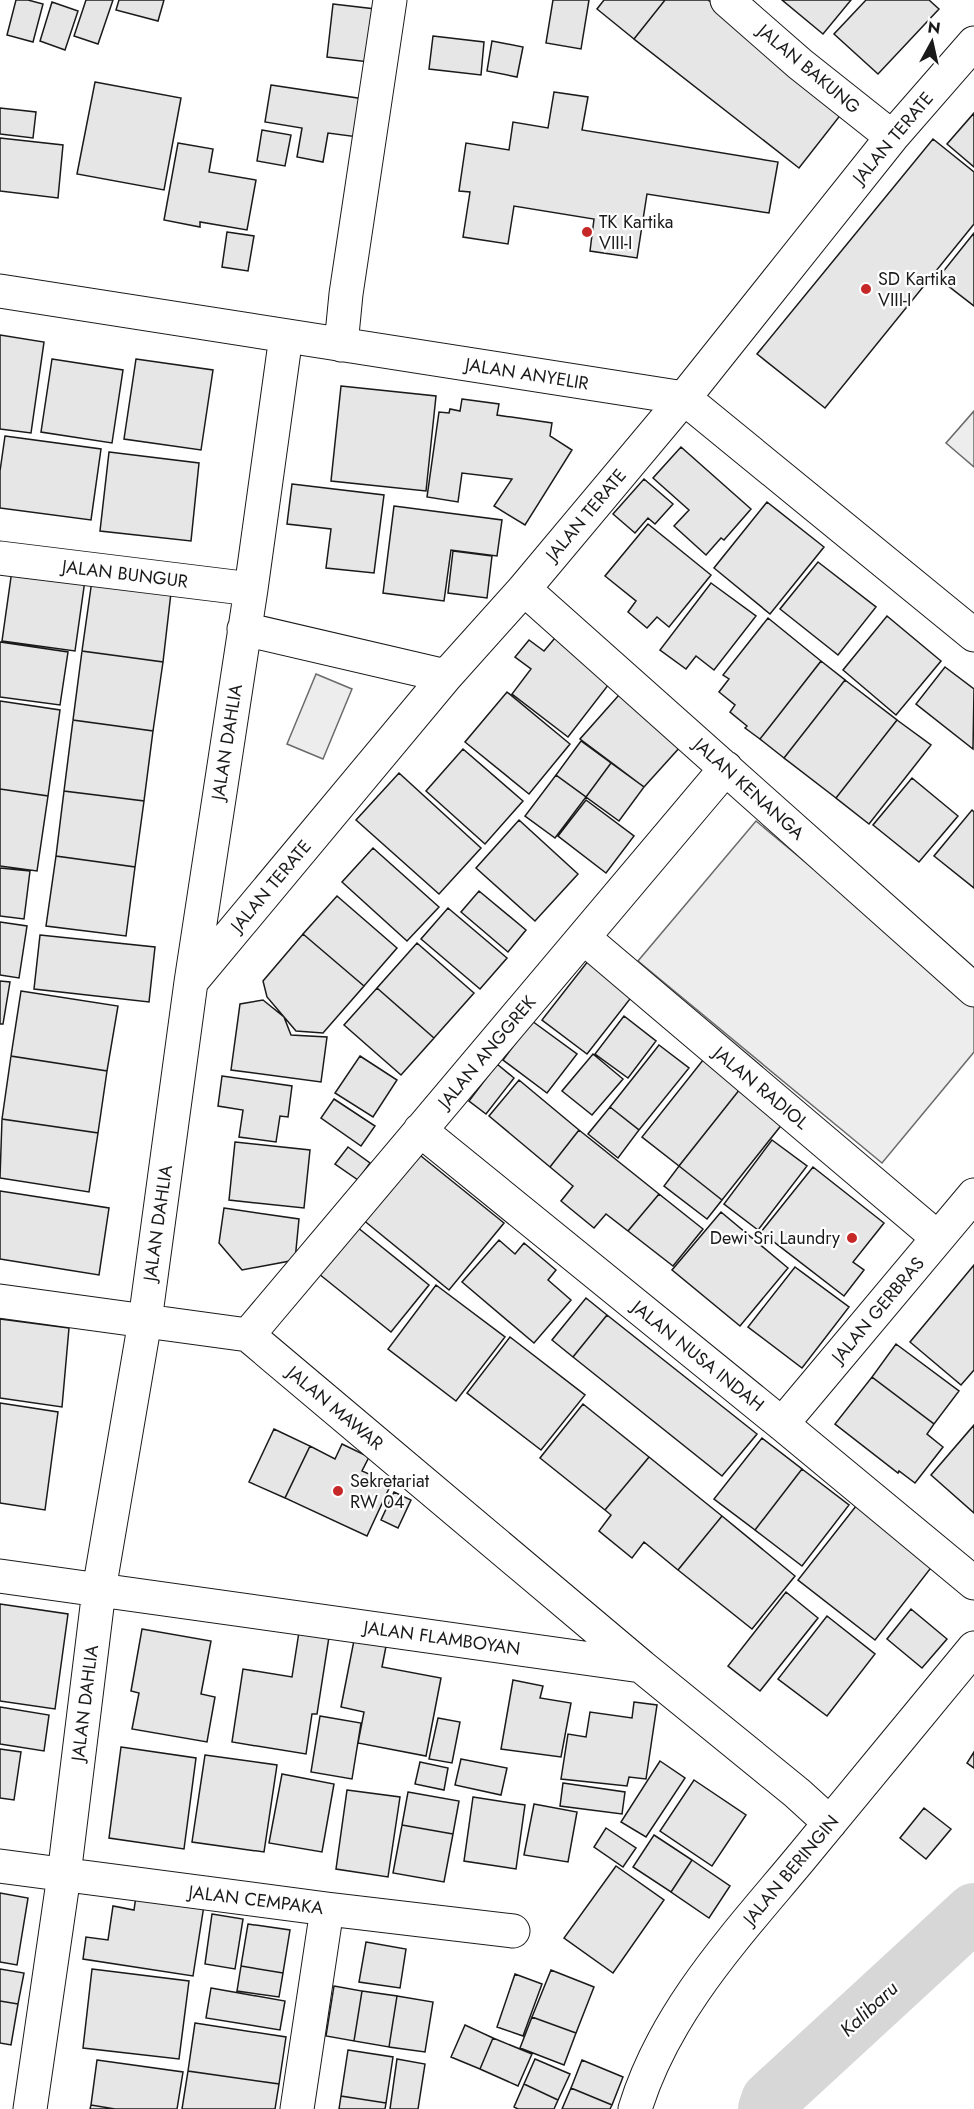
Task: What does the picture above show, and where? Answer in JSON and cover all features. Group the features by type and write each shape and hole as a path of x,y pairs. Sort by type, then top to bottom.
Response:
{"street":[{"path":"341,345 346,294 390,0"},
{"name":"JALAN BAKUNG","path":"727,0 800,64 892,137"},
{"name":"JALAN TERATE","path":"191,982 446,676 524,589 684,398 892,137 974,43"},
{"name":"JALAN ANYELIR","path":"0,291 684,398"},
{"name":"JALAN DAHLIA","path":"30,2109 64,1875 99,1590 145,1321 191,982 251,590 286,336"},
{"path":"684,398 974,635"},
{"name":"JALAN BUNGUR","path":"0,558 251,590"},
{"name":"JALAN KENANGA","path":"524,589 974,990"},
{"path":"244,629 446,676"},
{"name":"JALAN ANGGREK","path":"248,1335 726,768"},
{"name":"JALAN RADIOL","path":"584,938 938,1238"},
{"name":"JALAN NUSA INDAH","path":"420,1130 974,1583"},
{"name":"JALAN GERBRAS","path":"782,1425 974,1195"},
{"path":"0,1301 248,1335"},
{"name":"JALAN MAWAR","path":"248,1335 641,1666"},
{"name":"JALAN FLAMBOYAN","path":"0,1576 641,1666"},
{"name":"JALAN BERINGIN","path":"635,2109 658,2050 696,1988 974,1648"},
{"path":"641,1666 797,1793 830,1823"},
{"name":"JALAN CEMPAKA","path":"0,1866 513,1931"},
{"path":"297,2109 327,1909"}],"shaded area":[{"path":"974,411 974,467 946,443"},
{"path":"316,674 352,689 323,759 287,744"},
{"path":"756,821 974,1002 974,1052 882,1163 638,961"}],"building":[{"path":"16,0 43,4 33,42 7,35"},
{"path":"86,0 113,0 98,44 74,36"},
{"path":"119,0 164,0 158,21 116,10"},
{"path":"553,0 589,0 581,49 546,43"},
{"path":"604,0 665,0 634,39 597,9"},
{"path":"665,0 708,0 846,108 799,168 634,39"},
{"path":"782,0 851,0 823,34"},
{"path":"866,0 929,0 939,9 878,74 834,34"},
{"path":"52,2 78,11 65,50 40,41"},
{"path":"333,4 384,10 378,63 327,57"},
{"path":"433,36 484,42 481,75 429,69"},
{"path":"492,41 523,47 517,77 487,71"},
{"path":"95,82 181,98 164,190 77,174"},
{"path":"271,85 364,99 358,137 328,133 323,162 297,157 302,128 265,122"},
{"path":"554,92 588,97 582,130 778,162 769,213 647,194 637,258 590,251 594,219 514,206 508,244 463,237 470,192 459,191 466,143 509,150 513,122 548,128"},
{"path":"0,108 36,112 33,138 0,134"},
{"path":"974,113 974,167 947,144"},
{"path":"262,130 291,135 285,166 257,161"},
{"path":"0,138 63,145 58,198 0,191"},
{"name":"SD Kartika VIII-I","path":"933,139 974,172 974,224 825,408 757,354"},
{"path":"178,143 213,149 209,172 256,180 247,230 200,222 200,227 164,220"},
{"path":"227,232 254,236 248,271 222,267"},
{"path":"974,233 974,306 938,278"},
{"path":"0,335 44,342 31,433 0,429"},
{"path":"52,359 123,370 112,443 41,432"},
{"path":"136,359 213,370 201,450 124,439"},
{"path":"341,386 436,396 426,491 331,481"},
{"path":"462,399 499,404 497,415 552,423 550,436 572,450 525,525 494,506 512,479 462,473 458,502 427,497 439,412 449,413 450,409 460,411"},
{"path":"5,436 101,449 91,520 0,508 0,471"},
{"path":"681,447 751,509 724,540 721,538 706,555 674,526 689,510 653,478"},
{"path":"109,452 199,463 191,541 100,531"},
{"path":"644,479 673,504 655,524 648,518 635,533 613,514"},
{"path":"292,484 384,495 374,573 326,568 331,529 287,524"},
{"path":"767,502 824,547 770,614 714,568"},
{"path":"394,506 502,520 497,556 451,550 444,601 383,593"},
{"path":"648,524 711,575 669,627 657,617 647,628 628,612 636,601 605,576"},
{"path":"453,551 492,556 487,598 448,593"},
{"path":"818,562 876,607 838,655 780,609"},
{"path":"12,570 85,580 75,651 2,641"},
{"path":"93,573 172,584 163,662 82,651"},
{"path":"711,583 756,616 714,670 696,656 686,669 660,650"},
{"path":"887,616 941,661 896,715 843,670"},
{"path":"768,618 821,661 760,739 745,728 747,726 730,712 735,705 719,692 729,679 723,675"},
{"path":"560,632 616,675 568,737 512,694 531,669 515,657 529,640 544,651"},
{"path":"0,642 68,652 60,705 0,697"},
{"path":"82,651 163,662 153,731 73,720"},
{"path":"821,661 845,680 784,758 760,739"},
{"path":"945,667 974,689 973,749 916,704"},
{"path":"845,680 897,720 836,798 784,758"},
{"path":"507,692 570,744 529,794 465,742"},
{"path":"619,695 681,746 644,787 580,739"},
{"path":"0,701 60,710 48,796 0,789"},
{"path":"73,720 153,731 144,801 64,791"},
{"path":"897,720 931,745 869,824 836,798"},
{"path":"581,741 611,763 586,797 556,775"},
{"path":"463,749 523,801 485,844 426,791"},
{"path":"611,763 644,787 619,821 586,797"},
{"path":"399,773 481,848 439,894 356,820"},
{"path":"556,775 586,797 555,838 525,816"},
{"path":"912,778 958,816 919,862 873,825"},
{"path":"0,789 48,796 37,871 0,866"},
{"path":"64,791 144,801 135,867 56,856"},
{"path":"586,800 634,836 606,873 558,836"},
{"path":"972,810 974,812 974,888 934,856"},
{"path":"519,820 578,874 535,921 476,868"},
{"path":"373,848 439,907 407,941 342,882"},
{"path":"56,856 135,867 126,936 46,926"},
{"path":"0,868 30,871 24,919 0,916"},
{"path":"479,891 526,930 508,952 461,912"},
{"path":"337,896 397,948 364,986 303,934"},
{"path":"448,908 507,958 480,989 421,939"},
{"path":"0,922 27,926 19,978 0,975"},
{"path":"303,934 364,986 323,1033 296,1031 267,997 263,981"},
{"path":"40,935 155,947 149,1002 34,989"},
{"path":"417,943 474,993 434,1038 377,988"},
{"path":"592,956 637,990 587,1054 542,1020"},
{"path":"0,981 10,982 3,1024 0,1024"},
{"path":"377,988 434,1038 401,1075 344,1025"},
{"path":"21,991 118,1006 107,1071 11,1056"},
{"path":"263,1000 284,1017 291,1035 327,1037 321,1082 231,1070 240,1004"},
{"path":"624,1016 656,1041 628,1078 595,1054"},
{"path":"532,1021 577,1054 547,1093 503,1060"},
{"path":"659,1045 689,1068 639,1130 610,1107"},
{"path":"593,1054 623,1079 592,1115 562,1091"},
{"path":"707,1055 744,1084 679,1166 642,1137"},
{"path":"11,1056 107,1071 98,1133 2,1119"},
{"path":"360,1056 397,1080 373,1117 335,1093"},
{"path":"497,1064 514,1078 486,1114 469,1101"},
{"path":"222,1076 292,1086 288,1117 280,1116 276,1142 239,1137 243,1110 218,1106"},
{"path":"519,1080 579,1130 550,1167 489,1116"},
{"path":"744,1084 787,1118 722,1200 679,1166"},
{"path":"334,1099 375,1126 361,1146 321,1118"},
{"path":"610,1107 639,1130 618,1158 588,1134"},
{"path":"2,1119 98,1133 89,1192 0,1178"},
{"path":"579,1130 659,1194 628,1231 606,1214 594,1228 561,1201 573,1186 550,1167"},
{"path":"772,1140 807,1166 758,1230 724,1204"},
{"path":"235,1142 310,1150 304,1208 229,1200"},
{"path":"348,1147 370,1163 358,1180 335,1164"},
{"path":"416,1152 504,1223 449,1290 362,1219"},
{"path":"679,1166 722,1200 707,1219 664,1186"},
{"path":"813,1167 884,1223 853,1262 864,1270 844,1296 761,1232"},
{"path":"0,1191 109,1208 99,1275 0,1259"},
{"path":"659,1194 703,1229 673,1266 628,1231"},
{"path":"224,1208 299,1219 295,1260 242,1270 219,1243"},
{"path":"721,1212 788,1268 740,1326 672,1270"},
{"path":"357,1227 429,1285 391,1332 319,1274"},
{"path":"499,1240 515,1254 524,1243 556,1270 548,1280 571,1300 534,1343 462,1282"},
{"path":"974,1265 974,1370 961,1385 910,1342"},
{"path":"795,1267 849,1307 802,1368 748,1327"},
{"path":"436,1285 505,1337 456,1401 388,1349"},
{"path":"586,1298 607,1315 573,1357 552,1340"},
{"path":"607,1315 757,1434 722,1476 573,1357"},
{"path":"0,1319 69,1328 62,1407 0,1398"},
{"path":"510,1337 585,1395 541,1450 467,1393"},
{"path":"896,1344 959,1391 934,1424 872,1377"},
{"path":"872,1377 934,1424 927,1434 943,1447 915,1483 899,1471 898,1473 835,1424"},
{"path":"0,1403 58,1412 45,1510 0,1503"},
{"path":"583,1404 649,1457 605,1510 540,1458"},
{"path":"974,1425 974,1513 931,1475"},
{"path":"274,1429 310,1446 285,1498 249,1482"},
{"path":"762,1438 802,1469 755,1530 714,1499"},
{"name":"Sekretariat RW 04","path":"342,1444 369,1457 362,1471 391,1484 367,1536 285,1498 310,1446 335,1459"},
{"path":"649,1457 722,1516 678,1570 644,1542 632,1558 599,1531 611,1515 605,1510"},
{"path":"802,1469 849,1505 802,1566 755,1530"},
{"path":"394,1492 411,1500 398,1528 381,1520"},
{"path":"860,1501 937,1560 875,1640 798,1580"},
{"path":"722,1516 795,1576 752,1629 678,1570"},
{"path":"786,1592 818,1618 760,1691 728,1666"},
{"path":"0,1604 68,1614 55,1709 0,1701"},
{"path":"911,1609 947,1639 922,1668 887,1639"},
{"path":"827,1616 875,1654 827,1716 778,1679"},
{"path":"301,1619 331,1624 317,1714 312,1714 306,1754 232,1742 243,1669 292,1677"},
{"path":"142,1629 211,1641 201,1694 215,1697 207,1742 132,1729 139,1693 131,1691"},
{"path":"356,1630 388,1636 382,1667 441,1678 426,1756 358,1743 364,1712 341,1707"},
{"path":"513,1680 543,1686 540,1698 571,1703 561,1757 501,1749"},
{"path":"634,1702 657,1705 646,1779 629,1777 627,1786 561,1779 568,1734 586,1737 590,1712 632,1718"},
{"path":"0,1707 49,1715 44,1751 0,1744"},
{"path":"320,1716 361,1723 352,1779 311,1772"},
{"path":"438,1718 460,1722 452,1763 429,1759"},
{"path":"121,1747 196,1758 184,1849 109,1838"},
{"path":"0,1749 21,1752 14,1800 0,1798"},
{"path":"974,1752 974,1768 967,1763"},
{"path":"205,1755 277,1765 264,1852 192,1842"},
{"path":"461,1759 507,1768 501,1795 455,1785"},
{"path":"660,1761 685,1778 646,1837 621,1822"},
{"path":"420,1762 448,1768 444,1790 415,1784"},
{"path":"282,1774 334,1784 322,1852 269,1843"},
{"path":"694,1780 746,1815 712,1866 660,1831"},
{"path":"563,1783 625,1792 622,1814 560,1806"},
{"path":"347,1790 400,1797 388,1877 336,1869"},
{"path":"408,1792 459,1801 453,1834 402,1825"},
{"path":"473,1797 525,1805 516,1869 464,1861"},
{"path":"534,1804 577,1812 568,1862 524,1855"},
{"path":"924,1808 951,1829 926,1859 900,1838"},
{"path":"402,1825 453,1834 444,1882 393,1873"},
{"path":"606,1828 636,1848 623,1867 594,1847"},
{"path":"654,1835 692,1860 671,1892 633,1867"},
{"path":"692,1860 730,1886 709,1918 671,1892"},
{"path":"616,1866 664,1900 613,1973 564,1938"},
{"path":"137,1889 205,1899 193,1976 83,1959 86,1937 108,1940 113,1906 134,1910"},
{"path":"0,1893 28,1898 17,1965 0,1962"},
{"path":"212,1914 243,1919 235,1969 205,1964"},
{"path":"248,1924 290,1930 283,1973 241,1966"},
{"path":"366,1942 406,1949 400,1988 359,1982"},
{"path":"241,1966 283,1973 279,1997 237,1991"},
{"path":"0,1969 24,1973 18,2004 0,2001"},
{"path":"92,1969 189,1981 179,2059 83,2048"},
{"path":"551,1970 594,1987 576,2033 532,2017"},
{"path":"515,1974 542,1984 523,2036 497,2027"},
{"path":"334,1986 362,1991 354,2041 326,2036"},
{"path":"211,1988 285,2001 280,2030 206,2018"},
{"path":"362,1991 397,1996 389,2047 354,2041"},
{"path":"397,1996 433,2002 425,2052 389,2047"},
{"path":"0,2001 18,2004 11,2045 0,2043"},
{"path":"532,2017 576,2033 564,2065 520,2048"},
{"path":"195,2023 286,2037 279,2084 188,2071"},
{"path":"465,2025 493,2038 480,2069 451,2057"},
{"path":"493,2038 532,2054 518,2086 480,2069"},
{"path":"348,2050 393,2057 386,2103 341,2096"},
{"path":"397,2059 425,2064 418,2109 390,2109"},
{"path":"535,2059 570,2074 558,2100 524,2084"},
{"path":"97,2060 183,2072 177,2109 115,2109 91,2105"},
{"path":"582,2060 623,2077 612,2105 571,2088"},
{"path":"188,2071 279,2084 275,2109 182,2109"},
{"path":"524,2084 558,2100 554,2109 514,2107"},
{"path":"571,2088 612,2105 610,2109 562,2109"},
{"path":"341,2096 386,2103 385,2109 339,2109"},
{"path":"91,2105 115,2109 90,2109"}],"waterway":[{"name":"Kalibaru","path":"767,2109 770,2100 974,1912"}],"place":[{"name":"TK Kartika VIII-I","path":"587,232"},
{"name":"SD Kartika VIII-I","path":"866,289"},
{"name":"Dewi Sri Laundry","path":"852,1238"},
{"name":"Sekretariat RW 04","path":"338,1491"}]}
